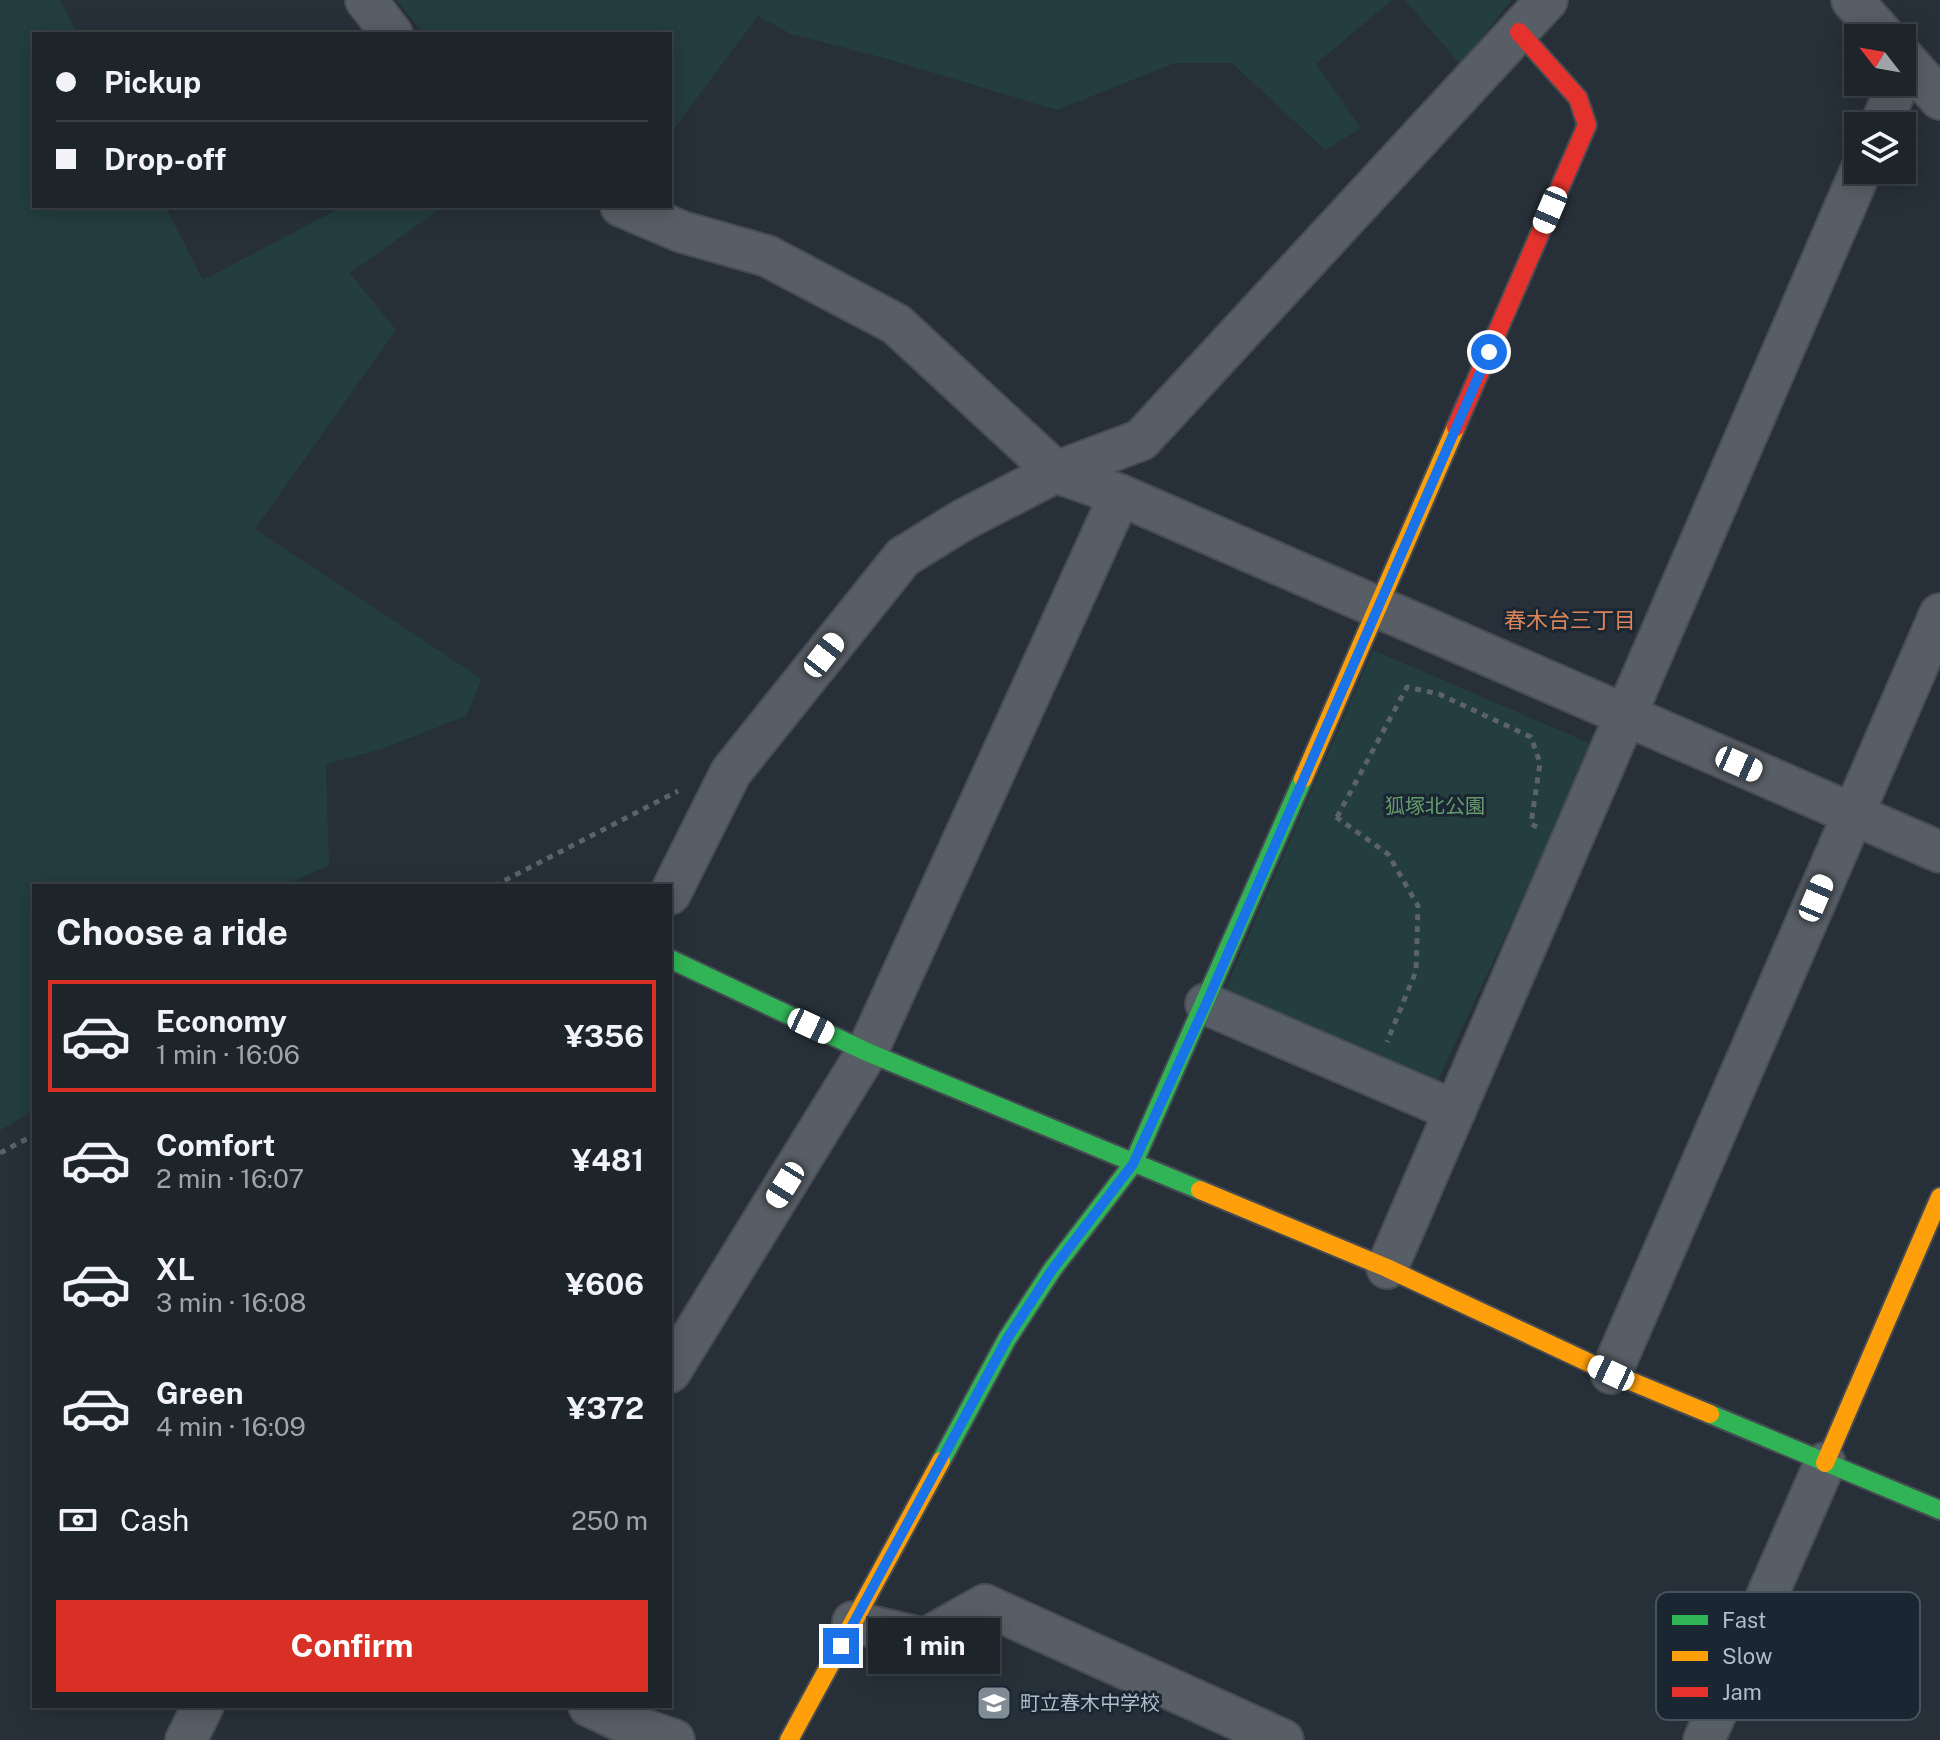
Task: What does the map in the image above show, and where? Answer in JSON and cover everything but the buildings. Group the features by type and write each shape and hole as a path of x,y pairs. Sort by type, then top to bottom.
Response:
{"street":[{"path":"366,0 390,32"},
{"path":"672,890 731,772 903,557 963,520 1056,472 1141,440 1547,0"},
{"path":"1852,0 1870,24"},
{"path":"789,1740 1007,1339 1052,1270 1133,1164 1206,1004 1587,125 1578,98 1519,32"},
{"path":"1916,78 1940,99"},
{"path":"1387,1268 1855,184"},
{"path":"626,208 682,232 767,256 896,324 1056,472 1120,495 1940,852"},
{"path":"672,1369 867,1052 1120,495"},
{"path":"1611,1373 1940,614"},
{"path":"672,960 867,1052 1387,1268 1611,1373 1940,1510"},
{"path":"1206,1004 1455,1111"},
{"path":"1769,1592 1940,1197"},
{"path":"853,1622 925,1639 985,1605 1283,1740"},
{"path":"186,1740 202,1708"},
{"path":"592,1708 625,1732 674,1740"},
{"path":"1704,1740 1713,1720"}],"path":[{"path":"1337,817 1407,687 1439,694 1531,737 1540,763 1531,824 1571,842"},
{"path":"498,884 670,794 731,772"},
{"path":"1295,799 1337,817 1388,854 1418,906 1416,971 1374,1076"},
{"path":"0,1153 32,1136"}],"green space":[{"path":"0,0 60,0 77,32 32,32 32,208 166,208 203,280 340,208 441,208 350,273 396,330 255,529 482,679 466,716 382,749 326,764 329,865 288,884 32,884 32,1112 0,1130"},
{"path":"396,0 1392,0 1316,64 1361,128 1325,150 1232,63 1175,63 1057,110 884,58 791,34 758,16 672,131 672,32 422,32"},
{"path":"1405,0 1511,0 1461,65"},
{"name":"狐塚北公園","path":"1373,650 1594,745 1438,1080 1225,990"}],"traffic: fast":[{"path":"941,1461 1007,1339 1052,1270 1133,1164 1303,779"},
{"path":"672,960 867,1052 1200,1190"},
{"path":"1710,1414 1940,1510"}],"traffic: slow":[{"path":"1303,779 1456,427"},
{"path":"1200,1190 1387,1268 1611,1373 1710,1414"},
{"path":"1825,1463 1940,1197"},
{"path":"789,1740 941,1461"}],"traffic: jam":[{"path":"1456,427 1587,125 1578,98 1519,32"}],"place":[{"name":"町立春木中学校","path":"994,1703"}],"district":[{"name":"春木台三丁目","path":"1570,620"}],"route":[{"path":"841,1646 1007,1339 1052,1270 1133,1164 1206,1004 1489,352"}]}
